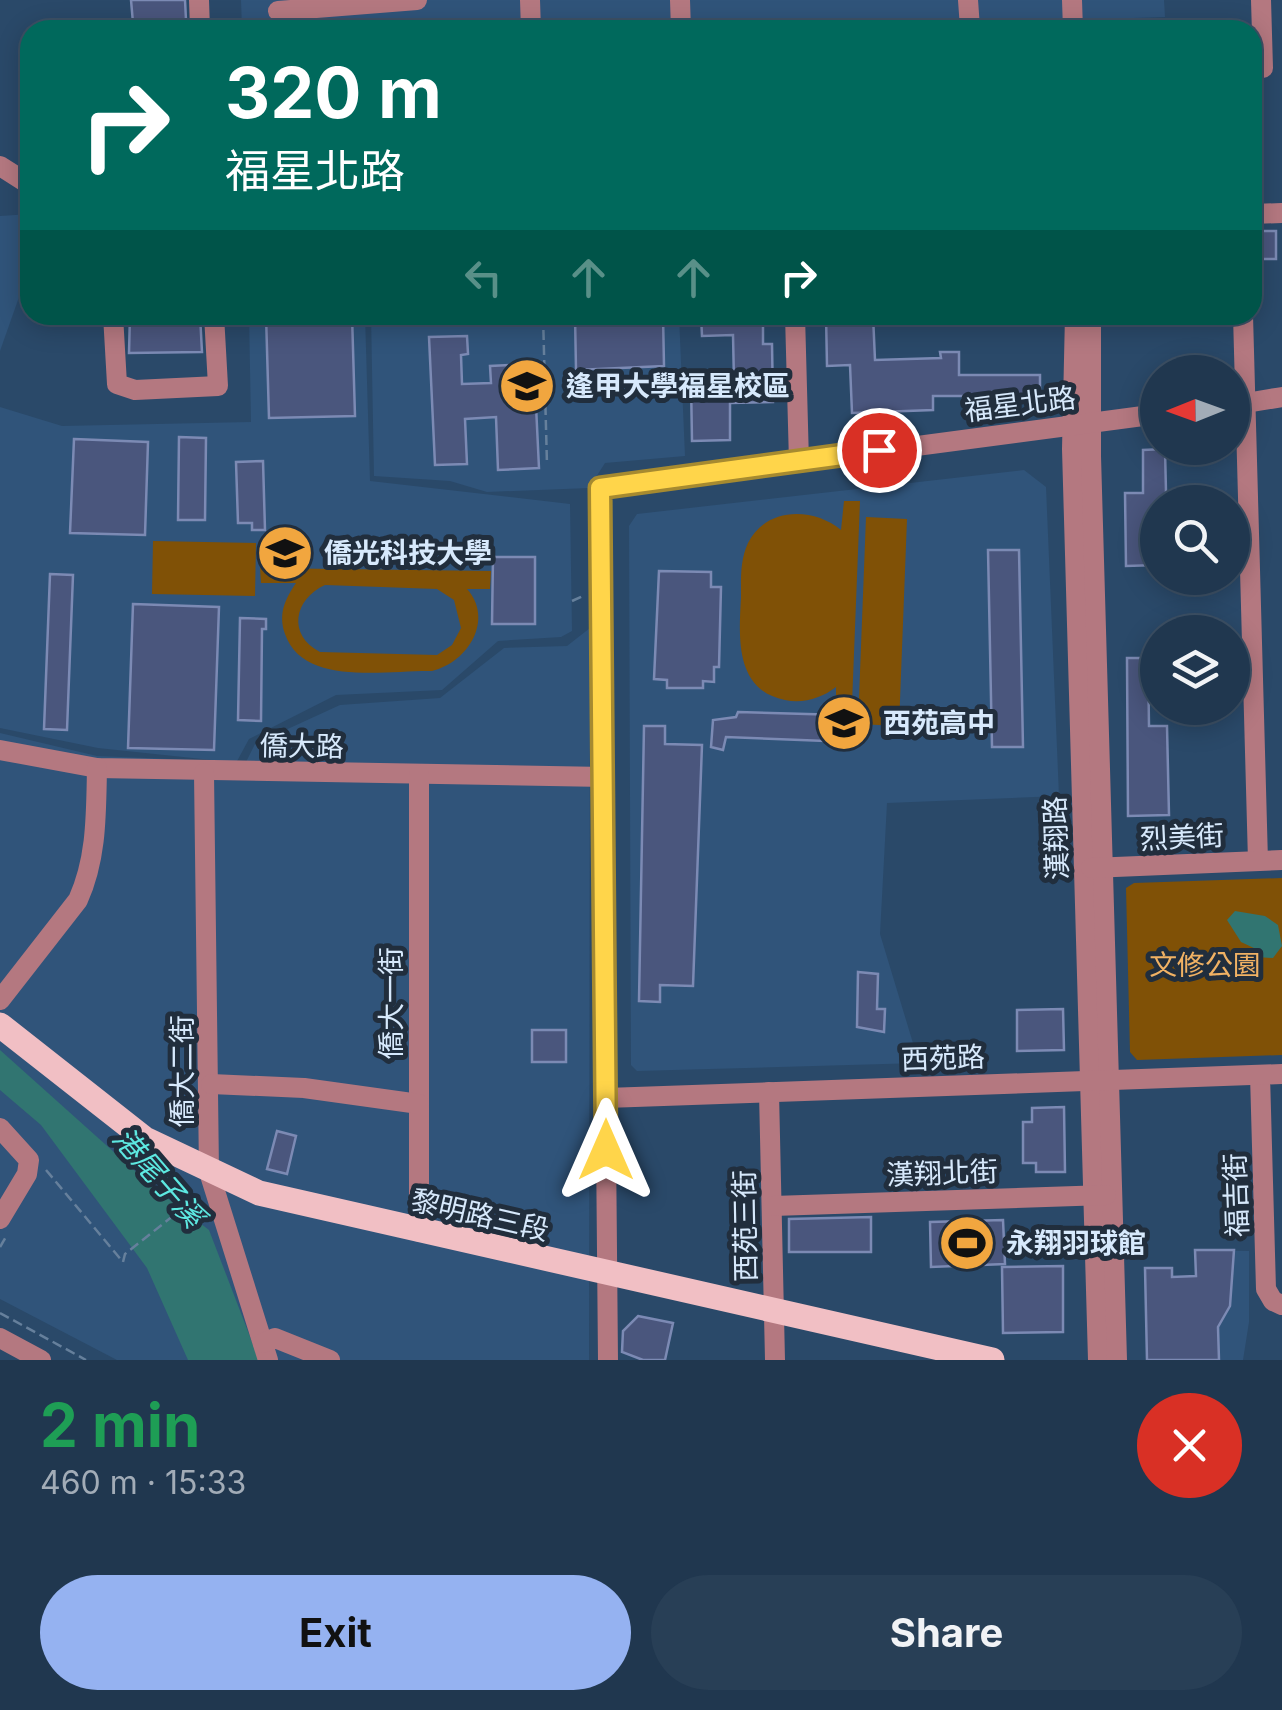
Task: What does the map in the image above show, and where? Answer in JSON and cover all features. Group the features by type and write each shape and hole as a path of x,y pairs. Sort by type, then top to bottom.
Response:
{"main road":[{"name":"黎明路三段","path":"0,1025 115,1118 204,1179 419,1232 992,1360"}],"street":[{"path":"278,14 418,0"},
{"path":"1261,0 1266,67"},
{"path":"114,325 117,384 135,390 218,386 215,325"},
{"path":"795,325 799,462"},
{"name":"漢翔路","path":"1075,325 1082,423 1103,1195 1098,1360"},
{"name":"漢翔路","path":"1082,423 1091,325"},
{"path":"1241,355 1243,325"},
{"path":"1250,402 1282,397"},
{"name":"福星北路","path":"608,1360 600,488 1140,416"},
{"path":"1242,465 1258,861"},
{"name":"僑大路","path":"0,750 98,768 605,777"},
{"path":"0,1000 78,900 86,884 95,837 98,768"},
{"name":"僑大二街","path":"204,772 211,1084 204,1179 265,1351"},
{"name":"僑大一街","path":"418,775 419,1232"},
{"name":"烈美街","path":"1094,868 1282,860"},
{"name":"福吉街","path":"1260,1074 1266,1289 1273,1301 1282,1305"},
{"name":"西苑路","path":"606,1098 1282,1074"},
{"path":"211,1084 304,1088 419,1104"},
{"name":"西苑三街","path":"769,1092 774,1360"},
{"path":"0,1128 29,1160 27,1174 4,1225"},
{"name":"漢翔路","path":"1103,1195 1117,1360"},
{"name":"漢翔北街","path":"773,1206 1103,1195"},
{"path":"0,1338 41,1360"},
{"path":"265,1351 275,1338 330,1360"}],"path":[{"path":"543,325 547,465"},
{"path":"45,1169 123,1262 125,1254 183,1208 204,1179"},
{"path":"0,1247 4,1225"},
{"path":"0,1312 86,1360"}],"shaded area":[{"path":"241,0 1164,0 1165,17 1073,20 242,20"},
{"path":"20,215 20,294 0,351 0,216"},
{"path":"249,325 365,325 370,481 570,504 572,631 561,637 498,641 442,690 336,695 249,739 236,763 245,764 255,744 340,705 440,698 504,648 567,646 590,628 589,1360 117,1360 0,1299 0,733 97,756 221,761 98,748 0,728 0,407 62,426 251,422"},
{"name":"逢甲大學福星校區","path":"371,325 679,325 685,456 605,463 589,488 487,492 450,481 374,476"},
{"name":"西苑高中","path":"1024,470 1046,487 1059,796 887,803 880,934 919,1063 637,1071 631,1065 629,526 637,514"},
{"path":"1235,911 1265,916 1278,925 1282,946 1273,958 1255,957 1256,949 1241,942 1227,920"},
{"path":"0,1050 154,1188 209,1230 259,1360 188,1360 147,1268 41,1125 0,1090"},
{"path":"1195,1250 1249,1251 1249,1322 1243,1360 1175,1360 1198,1324"}],"green space":[{"path":"844,501 860,501 852,704 836,703 836,687 805,701 785,700 756,685 743,659 740,628 745,549 766,523 791,514 817,517 841,530"},
{"path":"866,517 907,519 899,726 858,724"},
{"path":"153,541 256,543 255,596 152,594"},
{"path":"260,568 491,571 490,589 467,589 478,613 473,638 457,659 432,671 348,672 309,662 295,651 283,627 284,607 296,583 261,583","holes":["325,585 437,589 454,600 461,628 452,645 437,655 320,652 309,645 299,627 298,617 306,599"]},
{"name":"文修公園","path":"1282,878 1282,1055 1137,1060 1130,1052 1126,888 1134,883"}],"building":[{"path":"131,0 185,0 186,20 133,20"},
{"path":"1262,231 1276,231 1276,259 1262,259"},
{"path":"130,325 201,325 202,352 129,353"},
{"path":"266,325 352,325 355,416 269,418"},
{"path":"575,325 663,325 664,366 576,370"},
{"path":"701,325 763,325 763,344 772,344 773,402 730,403 730,440 692,441 691,382 734,382 733,335 702,336"},
{"path":"826,325 873,325 875,360 941,358 940,352 959,352 959,375 1040,375 1040,395 975,402 974,396 933,396 933,410 852,413 850,365 827,366"},
{"path":"467,336 468,354 461,355 462,384 491,383 490,366 534,364 539,468 498,470 496,417 465,419 467,464 435,465 429,337"},
{"path":"179,437 206,438 205,520 178,520"},
{"path":"74,439 148,442 145,535 70,533"},
{"path":"263,461 265,530 252,530 252,523 238,523 236,462"},
{"path":"1143,465 1165,465 1166,485 1143,485"},
{"path":"1125,493 1140,493 1140,566 1126,566"},
{"path":"988,550 1019,550 1023,747 992,747"},
{"path":"493,557 535,557 535,624 492,624"},
{"path":"659,571 711,572 711,587 721,587 719,667 714,667 714,682 703,681 703,688 667,688 667,680 654,679"},
{"path":"50,574 73,575 67,730 44,729"},
{"path":"133,604 219,607 214,750 128,748"},
{"path":"240,618 266,619 266,629 262,629 261,721 238,720"},
{"path":"1127,658 1140,658 1140,725 1167,726 1169,815 1128,816"},
{"path":"738,712 842,715 842,726 838,738 826,741 726,737 723,750 711,747 713,720 736,717"},
{"path":"644,726 665,726 665,744 702,745 693,986 660,985 660,1002 639,1001"},
{"path":"858,972 878,974 877,1009 885,1009 884,1032 857,1027"},
{"path":"1063,1009 1064,1050 1017,1051 1017,1010"},
{"path":"532,1030 566,1030 566,1062 532,1062"},
{"path":"1064,1107 1065,1172 1036,1172 1036,1163 1023,1163 1023,1122 1032,1122 1032,1108"},
{"path":"277,1131 296,1136 287,1174 267,1169"},
{"path":"871,1217 871,1252 789,1252 789,1219"},
{"name":"永翔羽球館","path":"1003,1220 1005,1264 931,1267 930,1222"},
{"path":"1195,1250 1234,1250 1230,1306 1218,1327 1219,1360 1147,1360 1145,1268 1172,1268 1172,1277 1196,1276"},
{"path":"1063,1266 1063,1332 1003,1333 1002,1267"},
{"path":"638,1316 673,1323 665,1360 643,1360 622,1352 623,1331"}],"place":[{"name":"逢甲大學福星校區","path":"527,386"},
{"name":"僑光科技大學","path":"285,553"},
{"name":"西苑高中","path":"844,723"},
{"name":"永翔羽球館","path":"967,1243"}],"route":[{"path":"606,1150 600,488 879,450"}],"water label":[{"name":"港尾子溪","path":"159,1177"}]}
